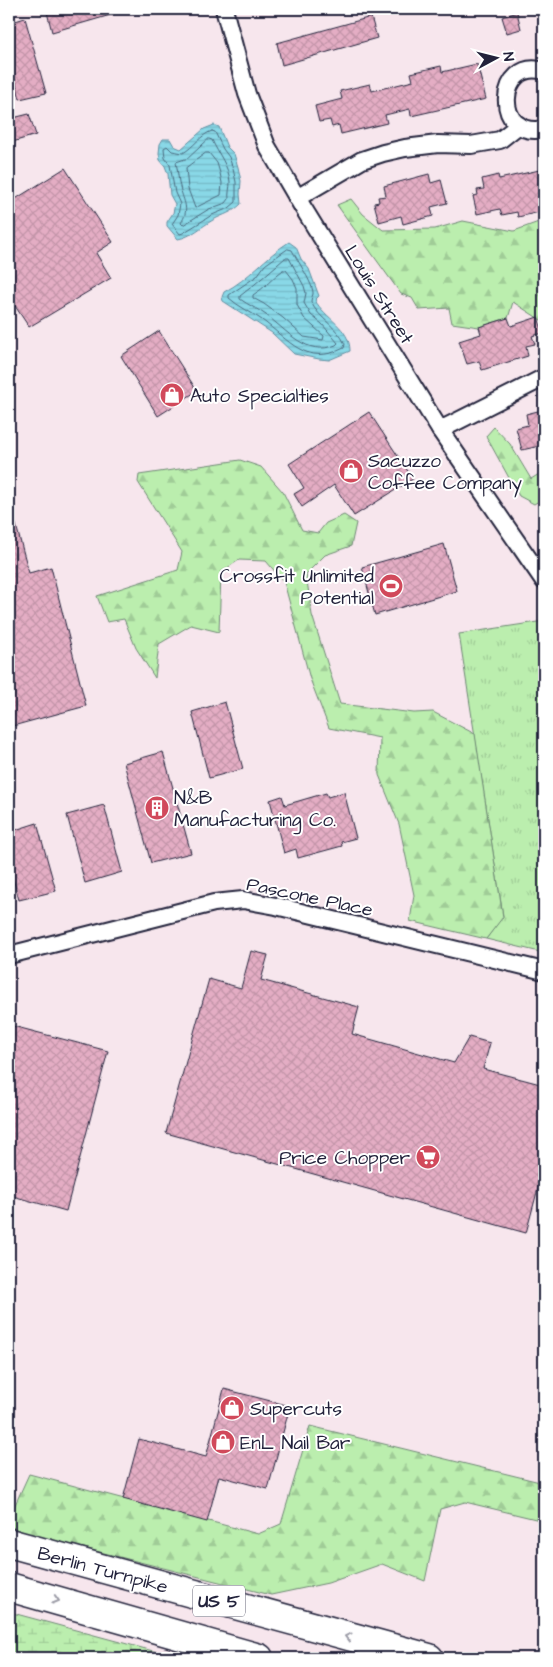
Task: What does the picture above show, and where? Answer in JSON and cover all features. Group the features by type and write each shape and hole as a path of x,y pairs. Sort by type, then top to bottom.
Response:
{"highway":[{"name":"Berlin Turnpike","path":"9,1543 429,1658"},
{"name":"US 5","path":"9,1586 259,1658"}],"street":[{"name":"Louis Street","path":"224,9 246,94 268,146 297,198 440,430 544,581"},
{"path":"544,71 529,70 520,74 512,81 507,90 506,100 512,118 520,125 528,129 544,128"},
{"path":"297,198 362,160 376,155 405,148 438,144 471,145 500,140 520,125"},
{"path":"440,430 544,378"},
{"name":"Pascone Place","path":"9,955 214,902 243,900 276,906 544,971"}],"green space":[{"path":"351,199 363,214 383,230 435,229 463,221 514,231 544,220 544,322 513,302 508,318 479,327 452,323 449,308 419,310 412,298 401,294 337,205"},
{"path":"494,427 510,444 531,479 544,471 544,498 534,504 519,496 486,436"},
{"path":"240,460 261,467 283,492 302,530 318,533 326,523 344,515 356,523 351,546 325,555 306,574 312,615 340,704 414,713 433,712 475,734 503,917 486,939 410,921 414,895 399,824 379,775 380,738 329,728 310,679 284,582 266,561 239,560 221,572 219,632 191,625 159,644 155,678 136,648 124,619 107,622 97,596 178,570 182,552 138,482 139,475"},
{"path":"544,621 544,953 486,939 503,916 459,634"},
{"path":"310,1426 544,1483 544,1521 465,1502 440,1509 425,1581 382,1564 328,1583 271,1595 28,1534 9,1526 9,1518 29,1474 258,1534 281,1524"},
{"path":"9,1612 179,1658 9,1658"}],"water":[{"path":"214,125 219,127 227,147 234,154 241,181 241,204 192,234 178,239 167,226 175,204 170,195 168,174 160,160 160,144 163,139 170,139 174,146 181,149 204,129"},
{"path":"289,242 296,247 301,259 309,269 319,296 315,300 319,307 342,329 349,343 350,351 329,360 294,354 272,333 223,301 224,292 241,281"}],"building":[{"path":"56,9 120,9 121,12 52,32 47,12"},
{"path":"517,12 521,29 507,33 502,17"},
{"path":"371,17 377,38 282,65 277,43"},
{"path":"25,18 46,93 20,99 9,55 9,23"},
{"path":"477,64 486,99 411,116 410,109 385,115 387,123 341,134 339,125 332,127 330,120 319,122 315,106 342,99 340,91 370,84 372,91 413,81 411,73 441,66 442,72"},
{"path":"29,114 36,135 9,143 9,119"},
{"path":"65,168 113,242 96,253 111,278 29,327 15,306 9,310 9,203"},
{"path":"544,169 544,211 518,217 517,212 502,215 500,209 477,214 473,196 478,195 477,190 484,189 482,179 498,175 499,179"},
{"path":"429,174 431,183 441,180 447,203 431,207 433,216 403,224 401,216 379,222 374,203 379,202 378,197 386,196 384,186"},
{"path":"538,317 543,333 532,336 535,344 526,346 528,356 482,370 479,361 467,364 459,341 481,334 479,327 508,318 511,326"},
{"path":"159,331 197,391 158,416 121,356"},
{"path":"542,410 544,445 522,450 516,428 528,425 526,414"},
{"name":"Sacuzzo Coffee Company","path":"369,412 413,479 354,516 334,485 302,507 294,494 304,488 289,464"},
{"path":"13,514 29,573 51,567 86,706 9,727 9,515"},
{"path":"444,544 457,591 375,615 362,567"},
{"path":"225,702 243,769 209,778 192,712"},
{"name":"N&B Manufacturing Co.","path":"163,752 191,853 151,863 124,763"},
{"path":"344,792 356,838 341,842 342,846 298,858 296,849 284,853 270,800 282,796 285,805 326,793 328,797"},
{"path":"104,805 122,872 85,883 67,815"},
{"path":"37,823 56,891 19,900 9,864 9,832"},
{"path":"251,951 268,955 261,980 359,1007 352,1034 454,1063 469,1037 490,1043 483,1069 544,1085 544,1166 526,1233 166,1133 209,979 241,988"},
{"path":"9,1025 108,1051 66,1211 9,1195"},
{"path":"224,1389 290,1406 268,1489 219,1476 207,1522 123,1499 139,1439 206,1457"}],"place":[{"name":"Auto Specialties","path":"172,395"},
{"name":"Sacuzzo Coffee Company","path":"351,471"},
{"name":"Crossfit Unlimited Potential","path":"391,586"},
{"name":"N&B Manufacturing Co.","path":"157,808"},
{"name":"Price Chopper","path":"428,1157"},
{"name":"Supercuts","path":"232,1408"},
{"name":"EnL Nail Bar","path":"223,1442"}]}
